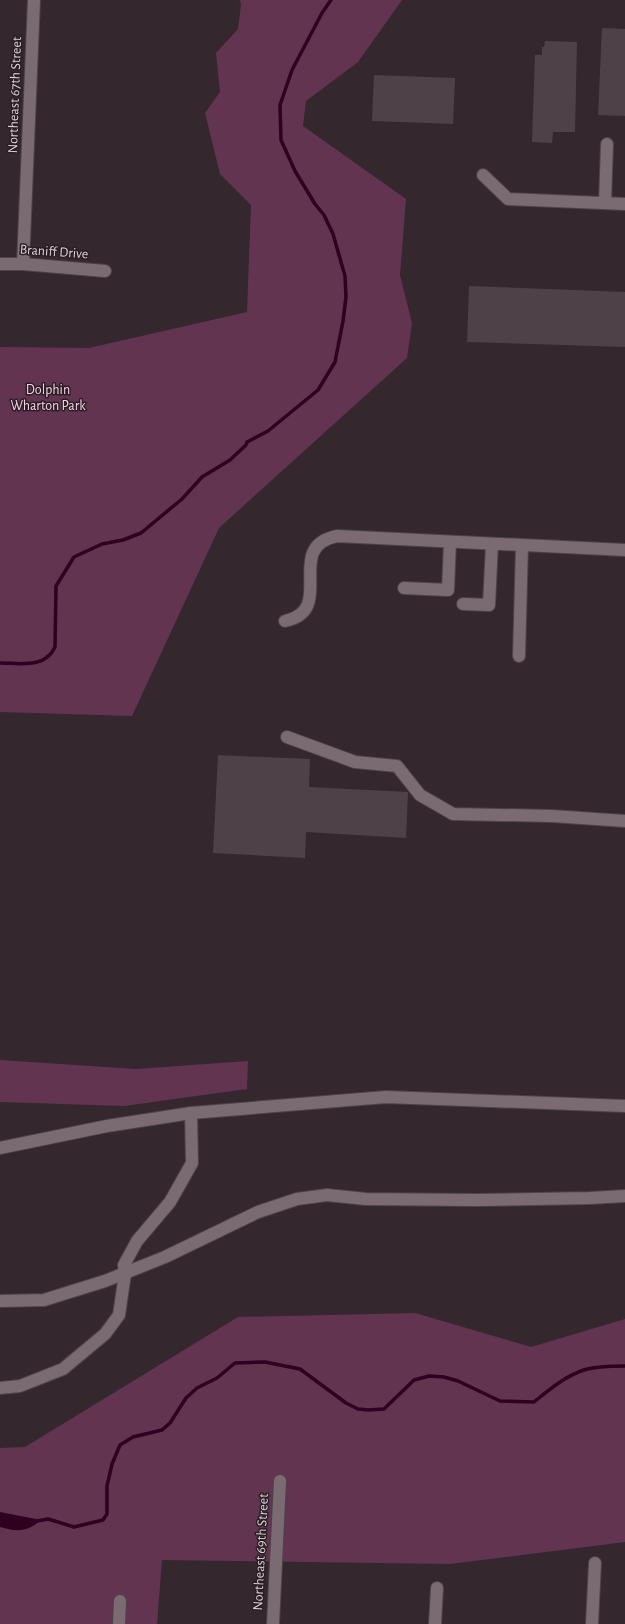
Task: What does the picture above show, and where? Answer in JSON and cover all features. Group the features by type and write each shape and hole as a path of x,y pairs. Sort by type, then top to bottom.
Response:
{"street":[{"name":"Northeast 67th Street","path":"23,264 34,0"},
{"path":"605,203 607,144"},
{"path":"483,175 508,199 625,204"},
{"name":"Braniff Drive","path":"0,264 23,264 105,271"},
{"path":"284,621 295,619 304,612 309,604 311,559 316,546 326,538 337,536 625,550"},
{"path":"404,588 448,590 450,542"},
{"path":"463,604 489,605 492,544"},
{"path":"519,656 522,545"},
{"path":"287,737 355,762 397,766 420,795 453,814 552,816 625,821"},
{"path":"0,1148 107,1126 191,1113 386,1097 625,1106"},
{"path":"0,1388 20,1386 63,1369 106,1334 119,1315 125,1274 124,1265 137,1241 170,1202 192,1163 191,1113"},
{"path":"0,1301 44,1300 105,1281 165,1257 258,1212 297,1199 327,1195 366,1200 590,1198 625,1196"},
{"name":"Northeast 69th Street","path":"273,1624 280,1481"},
{"path":"592,1624 595,1563"},
{"path":"435,1624 438,1588"},
{"path":"119,1624 120,1601"}],"green space":[{"name":"Dolphin Wharton Park","path":"240,0 402,0 358,62 306,101 303,126 406,199 400,275 412,323 407,358 219,528 132,716 0,712 0,347 89,348 247,312 251,205 220,174 205,113 220,92 216,53 238,29 241,5"},
{"path":"0,1060 136,1069 248,1061 247,1089 124,1106 0,1102"},
{"path":"415,1313 531,1347 625,1319 625,1542 450,1564 162,1560 157,1624 0,1624 0,1448 25,1447 238,1317"}],"shaded area":[{"path":"0,1512 41,1520 27,1529 6,1529 0,1527"}],"building":[{"path":"602,28 625,29 625,116 598,115"},
{"path":"545,41 577,42 575,132 553,132 552,143 532,142 535,55 542,55 542,47 544,47"},
{"path":"374,75 455,78 453,124 372,121"},
{"path":"469,286 625,292 625,347 467,342"},
{"path":"218,755 310,759 309,787 408,792 406,838 306,832 305,858 213,853"}],"waterway":[{"path":"0,663 24,664 38,662 51,654 55,647 56,586 74,557 102,544 123,540 141,533 182,499 202,477 230,460 246,445 247,442 268,431 318,390 335,362 346,297 345,276 333,234 324,215 315,204 295,171 281,140 280,105 292,70 322,13 331,0"},
{"path":"37,1521 48,1519 74,1527 103,1520 107,1514 107,1486 112,1464 120,1445 133,1437 162,1430 170,1423 186,1398 197,1388 217,1378 235,1363 265,1362 300,1369 346,1403 358,1409 368,1410 384,1409 414,1380 429,1376 444,1377 458,1381 500,1401 534,1402 570,1376 584,1370 610,1366 625,1366"}]}
